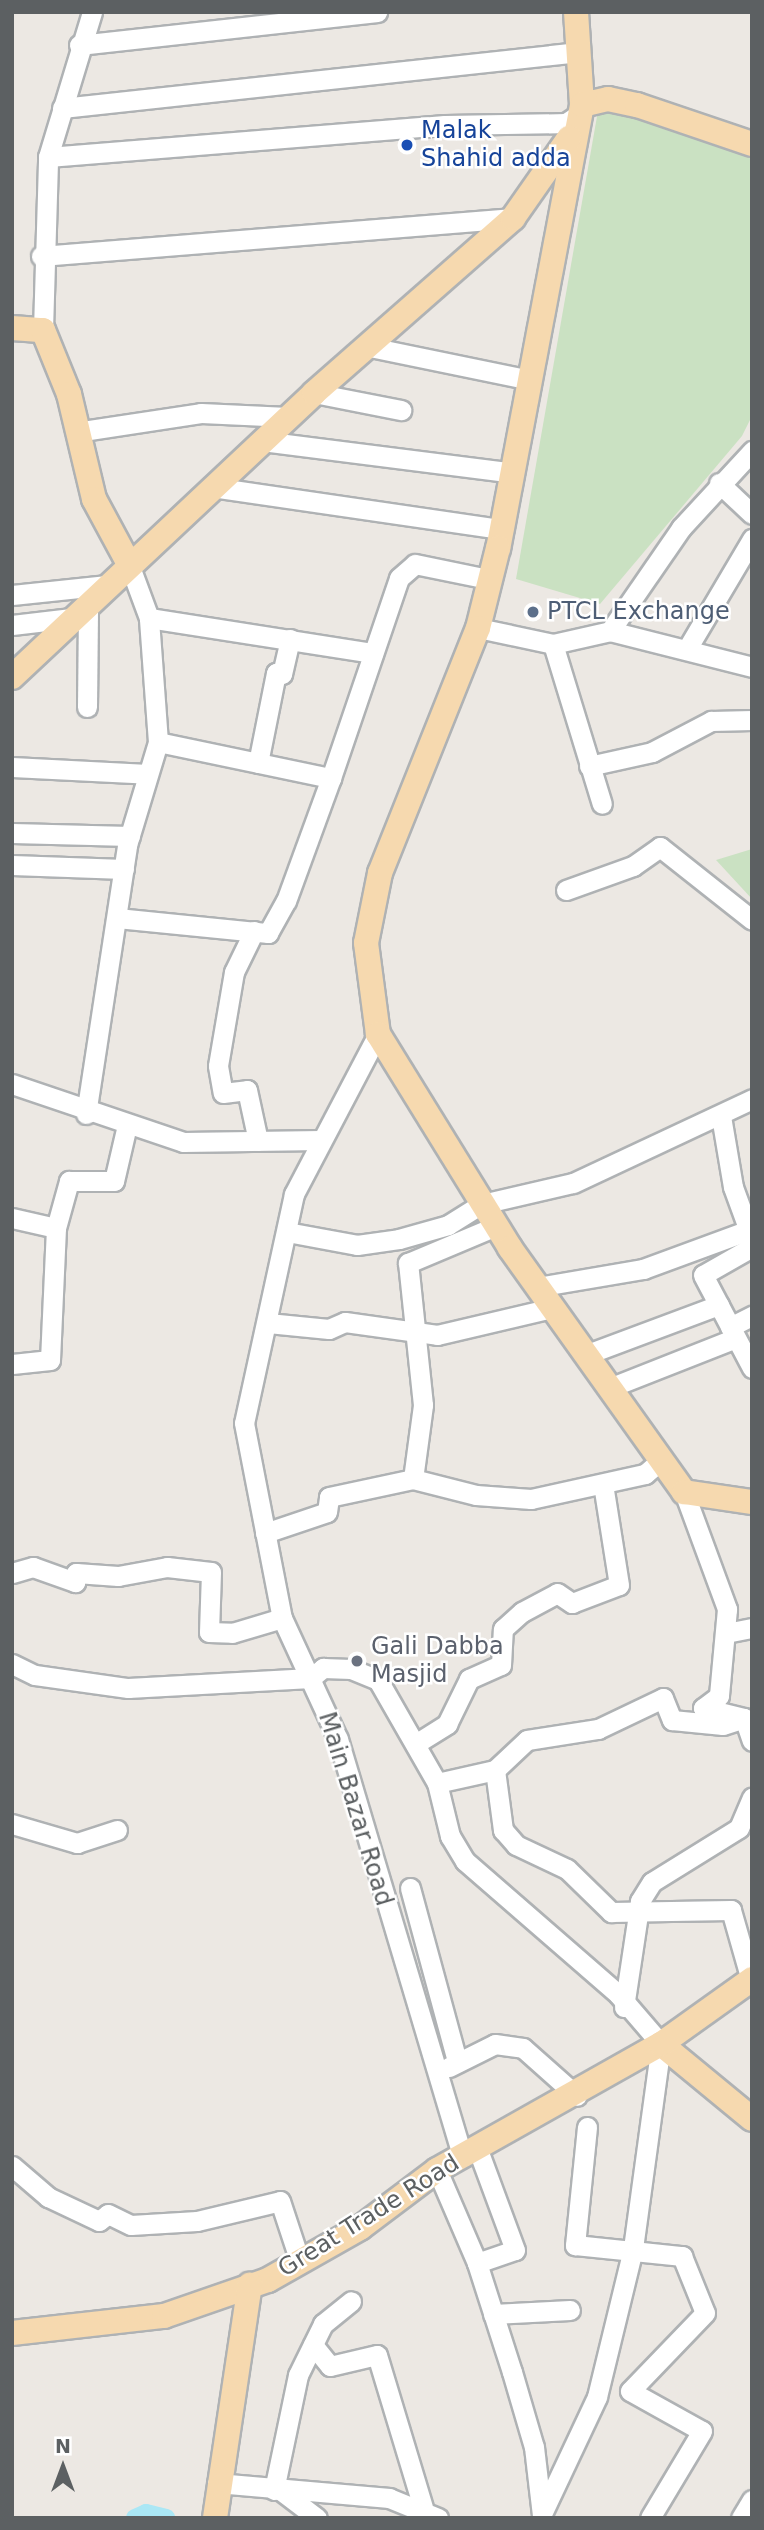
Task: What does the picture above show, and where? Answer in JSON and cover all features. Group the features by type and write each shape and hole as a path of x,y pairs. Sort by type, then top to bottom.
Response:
{"main road":[{"path":"576,12 580,110 526,379 501,529 478,628 380,873 366,943 378,1034 482,1204 537,1287 684,1492 752,1502"},
{"path":"12,677 262,440 365,346 513,218 564,153 580,110 608,99 636,105 752,144"},
{"path":"12,328 43,330 69,394 94,499 129,564"},
{"name":"Great Trade Road","path":"12,2333 163,2316 250,2285 300,2262 360,2228 437,2170 577,2096 662,2044 751,1980"},
{"path":"662,2044 752,2119"},
{"path":"216,2503 250,2285"}],"street":[{"path":"43,330 41,256 48,157 79,46 92,12"},
{"path":"79,46 377,12"},
{"path":"62,108 579,52"},
{"path":"48,157 446,125 566,123 580,110"},
{"path":"41,256 513,218"},
{"path":"365,346 526,379"},
{"path":"314,393 401,410"},
{"path":"76,432 201,413 288,417"},
{"path":"262,440 509,472"},
{"path":"610,631 719,483 752,452"},
{"path":"719,483 752,514"},
{"path":"212,487 501,529"},
{"path":"687,649 752,539"},
{"path":"86,1114 130,836 158,742 149,618 129,564"},
{"path":"117,918 268,933 286,901 400,578 415,564 488,579"},
{"path":"12,595 107,585"},
{"path":"12,625 80,611 87,706"},
{"path":"149,618 373,653"},
{"path":"478,628 553,644 610,631 752,667"},
{"path":"258,763 276,673 282,674 290,639"},
{"path":"553,644 602,804"},
{"path":"589,766 652,752 711,721 752,720"},
{"path":"158,742 331,778"},
{"path":"12,767 148,774"},
{"path":"12,833 130,836"},
{"path":"566,890 632,866 660,847 752,920"},
{"path":"12,865 124,869"},
{"path":"254,930 234,972 218,1066 223,1093 247,1090 258,1141"},
{"name":"Main Bazar Road","path":"378,1034 294,1194 268,1324 244,1423 282,1618 338,1738 435,2078 515,2250 477,2263"},
{"path":"12,1084 86,1114 183,1142 321,1140"},
{"path":"287,1232 356,1245 388,1241 448,1224 482,1204 573,1183 721,1116 752,1099"},
{"path":"721,1116 733,1187 751,1239"},
{"path":"12,1364 50,1360 56,1228 69,1181 114,1181 127,1125"},
{"path":"733,1187 752,1179"},
{"path":"12,1218 56,1228"},
{"path":"414,1479 423,1405 408,1263 496,1226"},
{"path":"537,1287 643,1269 751,1239"},
{"path":"751,1239 703,1275 752,1368"},
{"path":"585,1355 719,1305"},
{"path":"268,1324 329,1329 345,1322 416,1334 498,1324 552,1308"},
{"path":"609,1388 733,1333 752,1316"},
{"path":"265,1533 327,1512 329,1497 414,1479 498,1499 531,1499 645,1474 661,1460"},
{"path":"417,1743 447,1724 469,1679 501,1665 503,1629 522,1612 557,1593 572,1603 619,1585 603,1484"},
{"path":"684,1492 727,1609 719,1696 703,1708 744,1718"},
{"path":"12,1573 33,1567 75,1582 76,1573 118,1576 167,1567 211,1572 209,1632 232,1633 282,1618"},
{"path":"726,1633 752,1628"},
{"path":"12,1664 35,1675 128,1688 311,1678 323,1668 351,1669 378,1680 417,1743 437,1783 450,1836 465,1861 618,1994 624,2007 662,2044 633,2249 597,2397 542,2515"},
{"path":"437,1783 495,1770 527,1740 598,1728 663,1698 672,1720 723,1725 744,1718"},
{"path":"744,1718 752,1741"},
{"path":"495,1770 503,1830 516,1846 567,1869 611,1912 637,1914 732,1910 751,1980"},
{"path":"624,2007 637,1914 652,1882 739,1828 752,1798"},
{"path":"12,1824 76,1843 117,1830"},
{"path":"410,1888 457,2061"},
{"path":"435,2078 457,2061 495,2044 523,2048 577,2096"},
{"path":"587,2127 575,2245 682,2256 705,2313 630,2391 702,2431 650,2518"},
{"path":"12,2166 48,2197 99,2221 108,2214 131,2225 197,2221 280,2201 300,2262"},
{"path":"437,2170 477,2263 534,2447 542,2515"},
{"path":"277,2490 298,2375 323,2324 351,2301"},
{"path":"493,2314 570,2310"},
{"path":"216,2503 277,2490 431,2512 377,2355 330,2366 313,2345"},
{"path":"277,2490 317,2518"},
{"path":"741,2518 752,2500"}],"green space":[{"path":"599,105 752,152 752,416 742,436 600,604 516,579"},
{"path":"752,849 752,899 716,860"}],"waterway":[{"path":"135,2518 146,2513 166,2518"}],"place":[{"name":"Malak Shahid adda","path":"407,145"},
{"name":"PTCL Exchange","path":"533,612"},
{"name":"Gali Dabba Masjid","path":"357,1661"}]}
